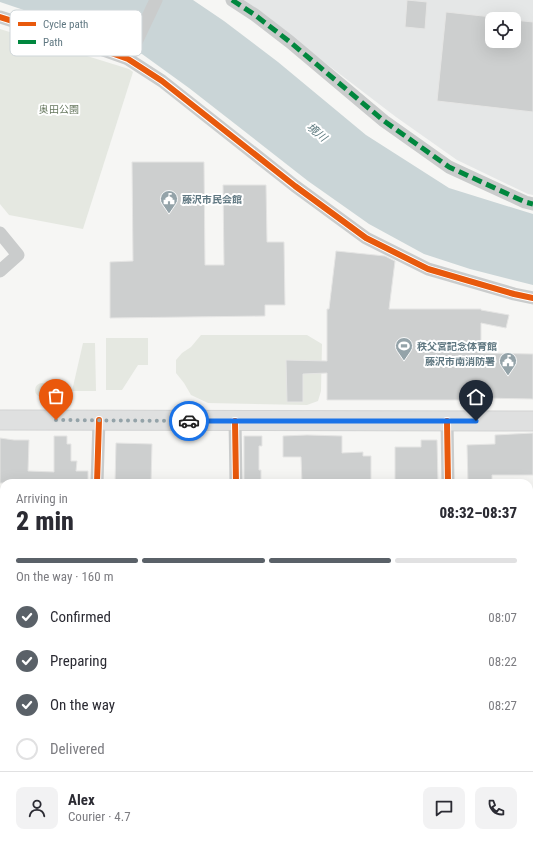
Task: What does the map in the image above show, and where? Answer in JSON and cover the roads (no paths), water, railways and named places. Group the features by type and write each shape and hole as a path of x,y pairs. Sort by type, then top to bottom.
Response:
{"highway":[{"path":"0,420 533,421"}],"street":[{"path":"142,30 156,0"},
{"path":"232,0 255,15 290,42 384,121 449,167 525,202 533,204"},
{"path":"0,17 10,20"},
{"path":"120,56 128,59 162,81 295,186 366,238 428,269 514,294 533,298"},
{"path":"0,233 18,255 0,271"},
{"path":"97,479 99,420"},
{"path":"235,421 236,479"},
{"path":"447,421 448,479"}],"water":[{"name":"境川","path":"0,0 193,0 224,21 278,62 366,135 449,188 533,214 533,285 470,269 424,254 369,224 308,181 189,88 142,54 142,10 24,10 0,2"}],"place":[{"name":"藤沢市民会館","path":"169,214"},
{"name":"秩父宮記念体育館","path":"404,361"},
{"name":"藤沢市南消防署","path":"508,376"}],"park label":[{"name":"奥田公園","path":"59,109"}]}
